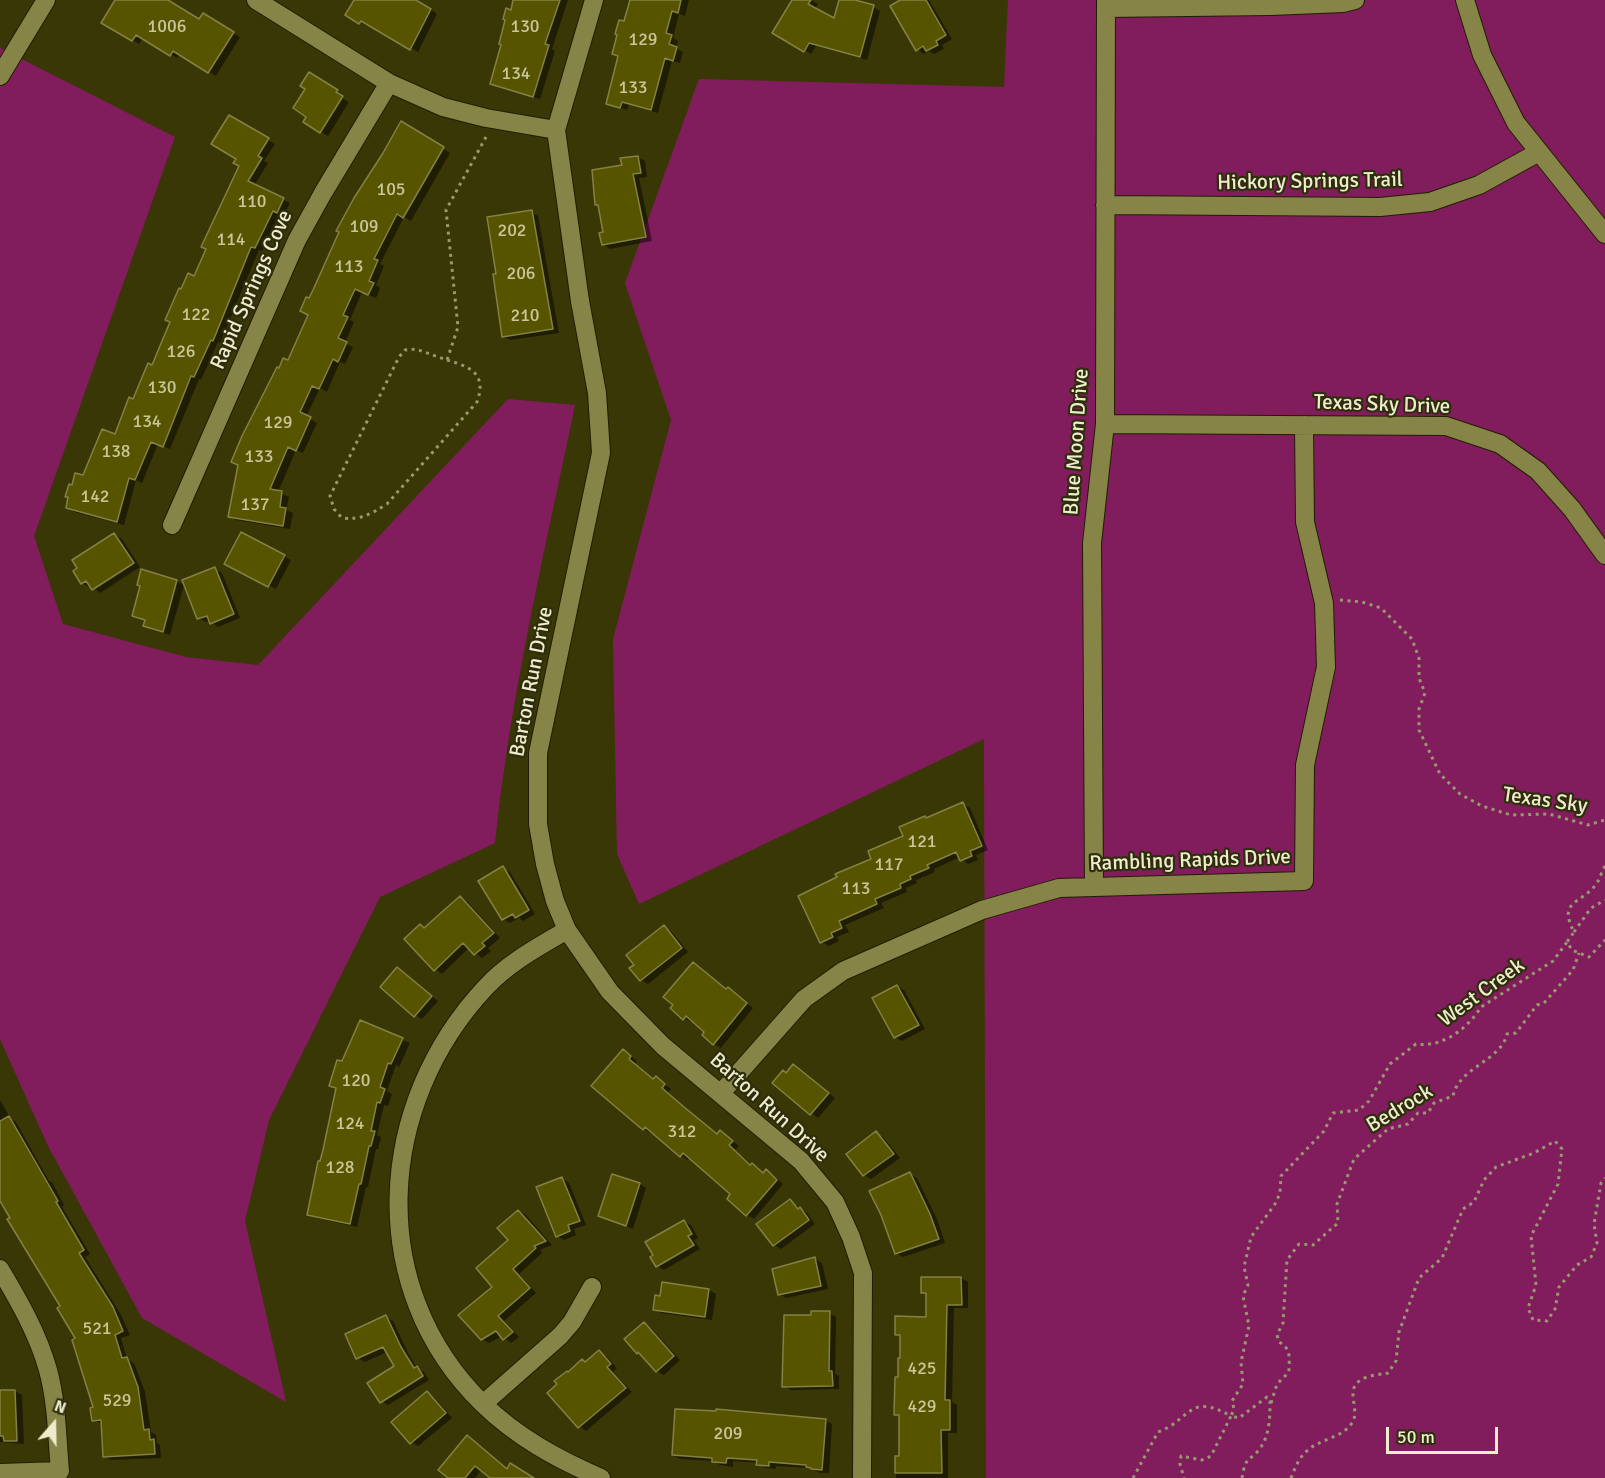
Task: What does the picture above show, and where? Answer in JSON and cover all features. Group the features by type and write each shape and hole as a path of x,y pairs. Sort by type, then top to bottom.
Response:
{"street":[{"path":"0,76 46,0"},
{"path":"256,0 389,83 443,107 486,118 556,130"},
{"name":"Barton Run Drive","path":"594,0 556,130 580,301 597,393 601,453 538,753 538,824 553,892 567,930 610,992 636,1020 801,1161 834,1202 852,1237 863,1273 862,1478"},
{"path":"1106,4 1271,6 1343,3 1355,0"},
{"path":"1465,0 1482,55 1516,123 1605,234"},
{"name":"Blue Moon Drive","path":"1094,887 1092,543 1105,424 1106,4"},
{"name":"Rapid Springs Cove","path":"172,525 297,240 321,195 389,83"},
{"name":"Hickory Springs Trail","path":"1106,205 1380,207 1430,202 1479,185 1539,152"},
{"name":"Texas Sky Drive","path":"1105,424 1446,426 1500,444 1539,471 1572,509 1605,555"},
{"name":"Rambling Rapids Drive","path":"721,1093 804,999 843,971 982,910 1059,888 1304,880 1305,765 1326,667 1324,603 1305,522 1304,425"},
{"path":"567,930 525,954 486,986 457,1022 437,1052 421,1085 404,1140 397,1189 399,1229 408,1275 425,1323 463,1382 483,1404 524,1438 564,1462 601,1478"},
{"path":"0,1269 39,1344 48,1371 54,1397 60,1471 0,1473"},
{"path":"483,1404 560,1336 572,1322 592,1287"}],"path":[{"path":"447,360 458,327 446,210 486,137"},
{"path":"417,349 447,360 467,366 479,378 481,389 477,402 387,504 368,516 342,519 334,509 330,496 399,357 405,350 417,349"},
{"name":"Texas Sky","path":"1334,600 1362,602 1381,608 1412,639 1419,657 1419,678 1425,693 1419,710 1419,730 1440,774 1460,794 1482,806 1511,815 1549,814 1588,825 1605,820"},
{"path":"1574,932 1567,919 1569,907 1596,884 1605,866"},
{"path":"1605,900 1591,908 1567,942 1572,950 1589,957 1605,940"},
{"name":"West Creek","path":"1232,1416 1234,1408 1232,1401 1242,1384 1241,1362 1249,1326 1243,1296 1248,1285 1244,1267 1251,1237 1275,1204 1280,1193 1281,1176 1324,1131 1333,1113 1359,1110 1369,1101 1390,1064 1416,1044 1428,1046 1452,1037 1474,1019 1481,1007 1553,962 1567,942"},
{"name":"Bedrock","path":"1270,1406 1276,1384 1288,1372 1290,1353 1277,1335 1283,1323 1287,1260 1299,1244 1313,1245 1338,1223 1337,1204 1354,1159 1388,1129 1408,1124 1418,1113 1428,1113 1434,1103 1453,1096 1455,1088 1469,1071 1477,1068 1505,1041 1507,1034 1516,1032 1537,1005 1544,1003 1573,970 1579,953"},
{"path":"1291,1478 1300,1458 1309,1448 1346,1430 1353,1421 1355,1410 1353,1390 1356,1383 1364,1378 1388,1373 1396,1361 1399,1332 1419,1278 1442,1258 1463,1209 1474,1202 1484,1180 1496,1167 1534,1153 1556,1141 1562,1149 1558,1184 1531,1236 1536,1285 1528,1308 1533,1320 1547,1321 1555,1309 1559,1287 1577,1265 1591,1257 1597,1242 1594,1224 1600,1183 1605,1178"},
{"path":"1133,1478 1158,1432 1168,1428 1185,1413 1203,1406 1217,1408 1239,1418 1268,1397 1270,1424 1261,1448 1245,1461 1242,1478"},
{"path":"1184,1478 1180,1464 1181,1456 1202,1460 1211,1456 1232,1416"}],"shaded area":[{"path":"1008,0 1605,0 1605,1478 986,1478 984,739 639,904 617,854 613,639 671,420 625,283 699,79 1004,87"},
{"path":"0,48 175,137 34,536 63,624 186,657 258,665 508,399 575,405 519,678 495,843 380,897 269,1120 245,1221 286,1402 142,1318 48,1146 0,1039"}],"building":[{"path":"115,0 168,0 199,19 203,13 234,32 208,73 173,51 170,56 136,35 132,41 101,23"},
{"path":"354,0 416,0 431,9 410,50 361,21 359,24 345,15"},
{"path":"513,0 560,0 545,44 549,45 533,97 490,84 501,45 499,44 506,8 511,10"},
{"path":"630,0 681,0 678,13 672,11 666,33 672,35 669,44 677,47 673,61 665,58 651,110 622,102 620,108 606,104 618,56 612,54 617,35 615,34 619,20 624,21"},
{"path":"792,0 811,0 808,4 834,18 839,0 855,0 874,5 860,57 809,43 804,52 772,33"},
{"path":"900,0 926,0 946,35 936,41 938,45 926,51 923,46 916,51 890,6"},
{"path":"309,72 338,90 336,92 343,96 320,133 303,122 306,117 293,108 305,89 300,86"},
{"path":"229,115 269,138 258,156 262,158 248,181 284,198 277,213 273,211 255,248 251,247 213,341 211,340 194,377 191,376 163,447 151,442 135,480 129,478 117,522 66,508 68,497 65,497 69,484 72,485 75,473 83,475 102,429 115,434 129,397 133,399 148,363 152,365 170,322 165,320 179,288 181,289 188,273 194,276 206,249 201,247 239,166 233,163 236,159 211,144"},
{"path":"401,121 444,147 403,218 397,214 374,259 378,260 369,281 374,283 368,295 355,289 343,315 348,317 338,338 347,342 338,362 333,359 319,389 312,386 300,412 311,417 296,451 288,447 270,489 282,491 280,507 286,508 283,526 228,517 238,465 231,462 242,436 277,367 279,368 283,358 288,360 308,315 300,311 306,297 309,298 313,290 339,232 336,231"},
{"path":"638,156 641,173 633,174 646,237 602,245 599,233 603,232 598,205 595,205 592,170 622,165 620,158"},
{"path":"532,210 553,329 502,337 493,274 496,274 487,217"},
{"path":"241,532 285,555 268,587 224,564"},
{"path":"114,533 134,563 92,590 86,581 81,584 73,571 77,568 72,560"},
{"path":"215,567 234,614 210,624 207,616 197,619 182,580"},
{"path":"141,569 177,580 163,632 143,626 145,620 132,616 140,586 137,585"},
{"path":"963,802 982,846 970,851 972,856 960,861 956,852 927,865 929,868 910,876 911,879 900,884 901,888 875,899 877,904 839,921 842,928 831,933 833,937 820,943 798,896 837,877 835,874 871,859 868,851 903,836 899,827"},
{"path":"503,866 529,910 515,918 513,914 502,920 478,881"},
{"path":"460,896 494,933 482,943 485,946 474,955 463,943 434,971 404,939 420,924 424,928"},
{"path":"664,925 682,948 640,981 629,968 634,965 626,955"},
{"path":"693,962 747,1003 713,1045 702,1035 704,1032 686,1016 683,1020 670,1008 673,1005 663,997"},
{"path":"397,967 432,996 414,1017 380,987"},
{"path":"897,985 919,1025 894,1038 872,998"},
{"path":"360,1020 403,1038 391,1064 388,1063 380,1087 385,1089 380,1103 377,1102 371,1131 375,1131 371,1146 369,1146 350,1224 307,1215 336,1088 329,1086 337,1060 342,1061"},
{"path":"623,1049 631,1056 629,1059 653,1079 656,1076 665,1084 662,1088 684,1107 717,1134 720,1130 733,1141 729,1145 750,1165 752,1163 763,1173 766,1169 777,1180 746,1216 727,1199 730,1194 683,1153 680,1157 645,1127 643,1130 591,1086"},
{"path":"793,1064 829,1093 810,1115 772,1083 783,1070 786,1073"},
{"path":"9,1116 84,1250 79,1253 113,1307 123,1331 115,1335 122,1358 127,1357 138,1387 144,1430 149,1429 150,1440 154,1439 155,1454 103,1457 101,1420 92,1421 90,1408 93,1407 72,1340 75,1338 57,1308 60,1306 7,1219 10,1218 0,1201 0,1121"},
{"path":"876,1131 894,1154 863,1176 846,1154"},
{"path":"910,1172 939,1239 895,1254 881,1215 869,1191"},
{"path":"612,1174 640,1183 626,1226 598,1216"},
{"path":"562,1177 580,1221 568,1225 570,1231 556,1237 536,1187"},
{"path":"790,1199 798,1209 800,1207 809,1220 773,1246 756,1224"},
{"path":"518,1210 546,1241 534,1246 536,1248 513,1269 530,1288 498,1316 513,1332 503,1340 496,1331 481,1340 458,1315 492,1287 476,1268 508,1240 497,1228"},
{"path":"684,1220 692,1234 688,1236 694,1245 656,1267 650,1257 653,1255 645,1242"},
{"path":"815,1257 821,1286 778,1295 772,1269"},
{"path":"921,1277 961,1277 962,1305 947,1305 945,1400 950,1400 950,1430 941,1430 942,1473 895,1473 895,1456 899,1456 899,1415 894,1415 895,1377 898,1377 900,1335 895,1335 895,1316 926,1317 926,1293 921,1293"},
{"path":"662,1282 709,1289 705,1317 653,1310 655,1295 660,1296"},
{"path":"811,1311 830,1311 829,1371 832,1371 833,1386 782,1387 784,1315 811,1315"},
{"path":"386,1315 401,1347 414,1368 417,1366 423,1376 380,1403 367,1383 394,1366 383,1347 356,1359 345,1334"},
{"path":"644,1322 674,1356 656,1372 624,1339"},
{"path":"599,1350 611,1364 607,1367 626,1388 578,1428 547,1393 557,1384 554,1381 582,1359 585,1362"},
{"path":"0,1390 15,1390 17,1441 4,1441 3,1436 0,1436"},
{"path":"427,1391 446,1413 410,1444 391,1422"},
{"path":"675,1409 716,1411 716,1409 826,1419 822,1470 811,1469 806,1465 769,1462 769,1466 756,1465 757,1460 727,1458 726,1463 712,1462 712,1458 672,1455"},
{"path":"467,1435 507,1469 510,1463 534,1478 490,1478 475,1466 465,1478 448,1478 438,1470"}]}
